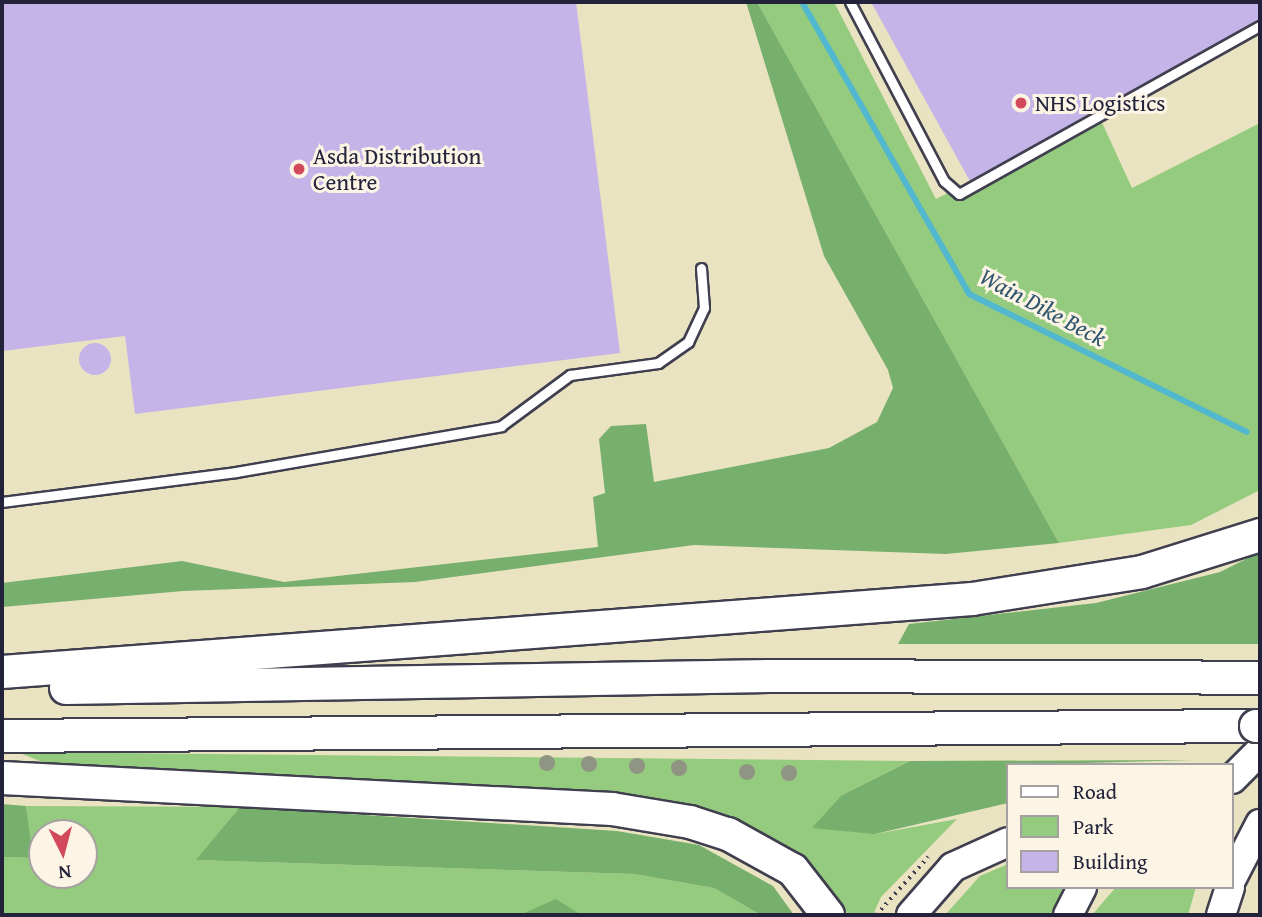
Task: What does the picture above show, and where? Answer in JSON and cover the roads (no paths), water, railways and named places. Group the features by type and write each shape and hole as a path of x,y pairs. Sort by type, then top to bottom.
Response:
{"highway":[{"path":"2,672 972,599 1142,572 1260,536"},
{"path":"2,689 728,677 1260,678"},
{"path":"2,736 1259,734"},
{"path":"2,778 598,808 690,822 728,834 793,870 828,915"}],"main road":[{"path":"1234,776 1259,734"},
{"path":"1234,874 1260,824"},
{"path":"911,915 953,867 1006,843"},
{"path":"1068,915 1081,889"},
{"path":"1221,915 1229,889"}],"lane":[{"path":"850,2 944,181 959,194 1260,26"},
{"path":"2,502 236,472 501,426 570,375 657,363 688,342 704,308 701,268"}],"waterway":[{"name":"Wain Dike Beck","path":"802,2 969,294 1247,432"}],"place":[{"name":"NHS Logistics","path":"1021,103"},
{"name":"Asda Distribution Centre","path":"299,169"}]}
